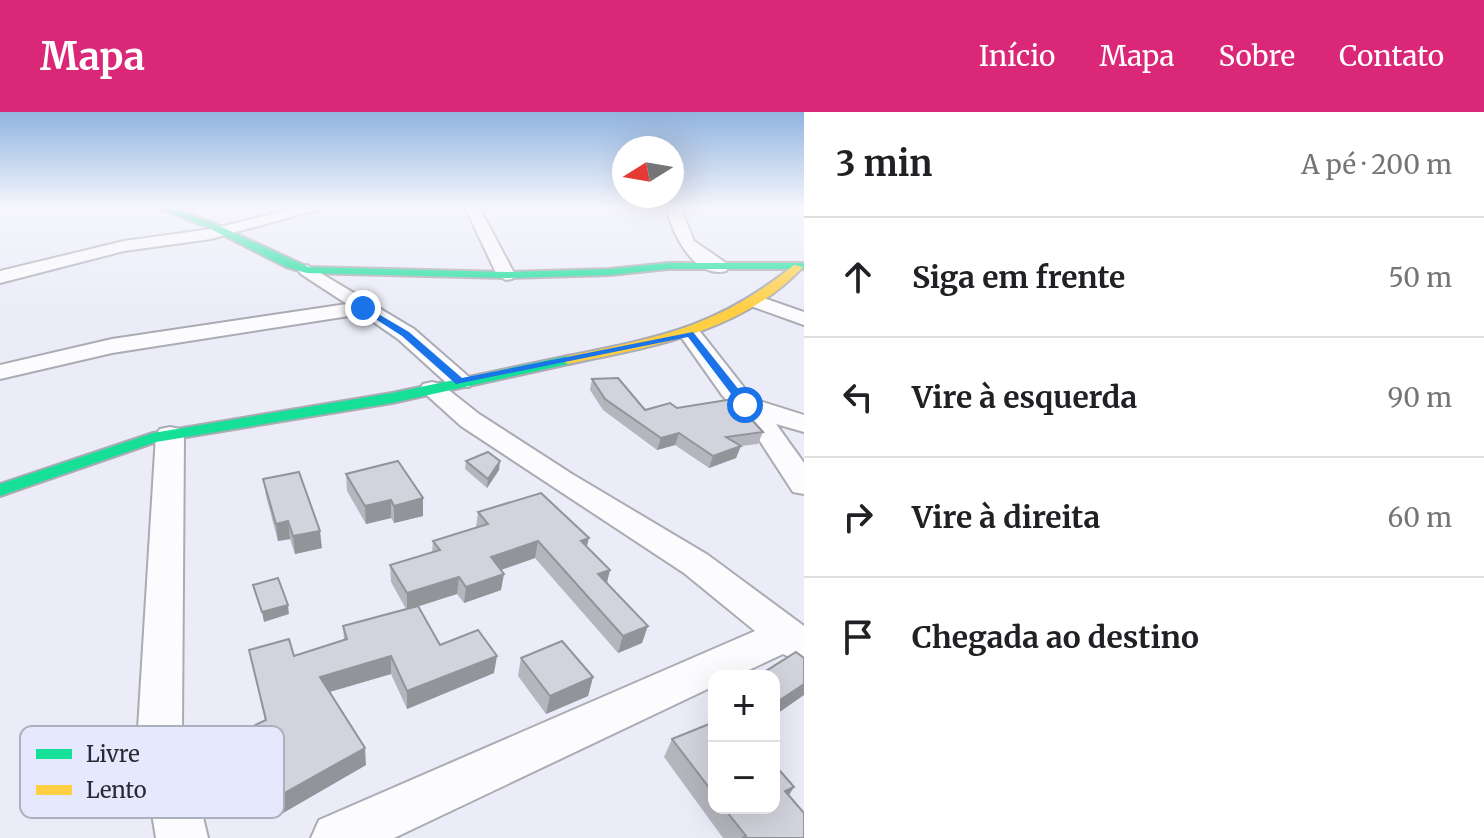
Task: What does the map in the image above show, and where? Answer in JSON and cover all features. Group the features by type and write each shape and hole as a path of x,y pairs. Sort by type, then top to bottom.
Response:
{"street":[{"path":"0,277 124,246 158,241"},
{"path":"242,241 290,265 307,270 506,275 610,272 668,266 801,267"},
{"path":"489,241 506,275"},
{"path":"685,241 691,253 720,267"},
{"path":"668,266 691,253"},
{"path":"0,490 170,435 313,413 690,334 734,316 758,302 801,267"},
{"path":"307,270 406,334 470,420 561,481 696,564 795,641 337,838"},
{"path":"758,302 804,319"},
{"path":"0,372 112,346 363,308"},
{"path":"690,334 775,439 804,485"},
{"path":"745,405 804,424"},
{"path":"160,726 170,435"},
{"path":"178,818 182,838"}],"building":[{"path":"618,378 645,410 670,403 677,408 733,399 763,432 726,437 741,446 713,456 679,433 661,438 605,399 592,379"},
{"path":"488,452 500,461 488,479 466,461"},
{"path":"398,461 423,498 394,506 391,500 365,506 346,474"},
{"path":"299,472 320,531 293,536 288,521 276,524 263,479"},
{"path":"541,493 589,538 581,541 610,570 598,574 648,626 623,636 538,541 491,557 504,574 466,587 459,577 407,593 390,565 440,550 433,541 488,524 478,512"},
{"path":"278,578 288,605 262,612 253,585"},
{"path":"418,606 440,645 478,630 497,656 407,691 391,656 320,677 365,748 284,793 284,726 253,726 266,720 249,650 289,639 294,656 347,639 343,626"},
{"path":"562,641 593,677 550,696 521,658"},
{"path":"796,652 804,658 804,684 780,700 780,670 768,670"},
{"path":"708,724 708,786 672,739"},
{"path":"780,771 794,787 785,791 804,813 804,838 742,838 746,836 729,814 780,814"}],"traffic: fast":[{"path":"242,241 307,270 506,275 610,272 668,266 804,266"},
{"path":"0,490 153,438 392,398 568,360"}],"traffic: slow":[{"path":"568,360 662,339 718,321 771,289 798,267"}],"route":[{"path":"363,308 406,334 460,382 690,334 745,405"}]}
